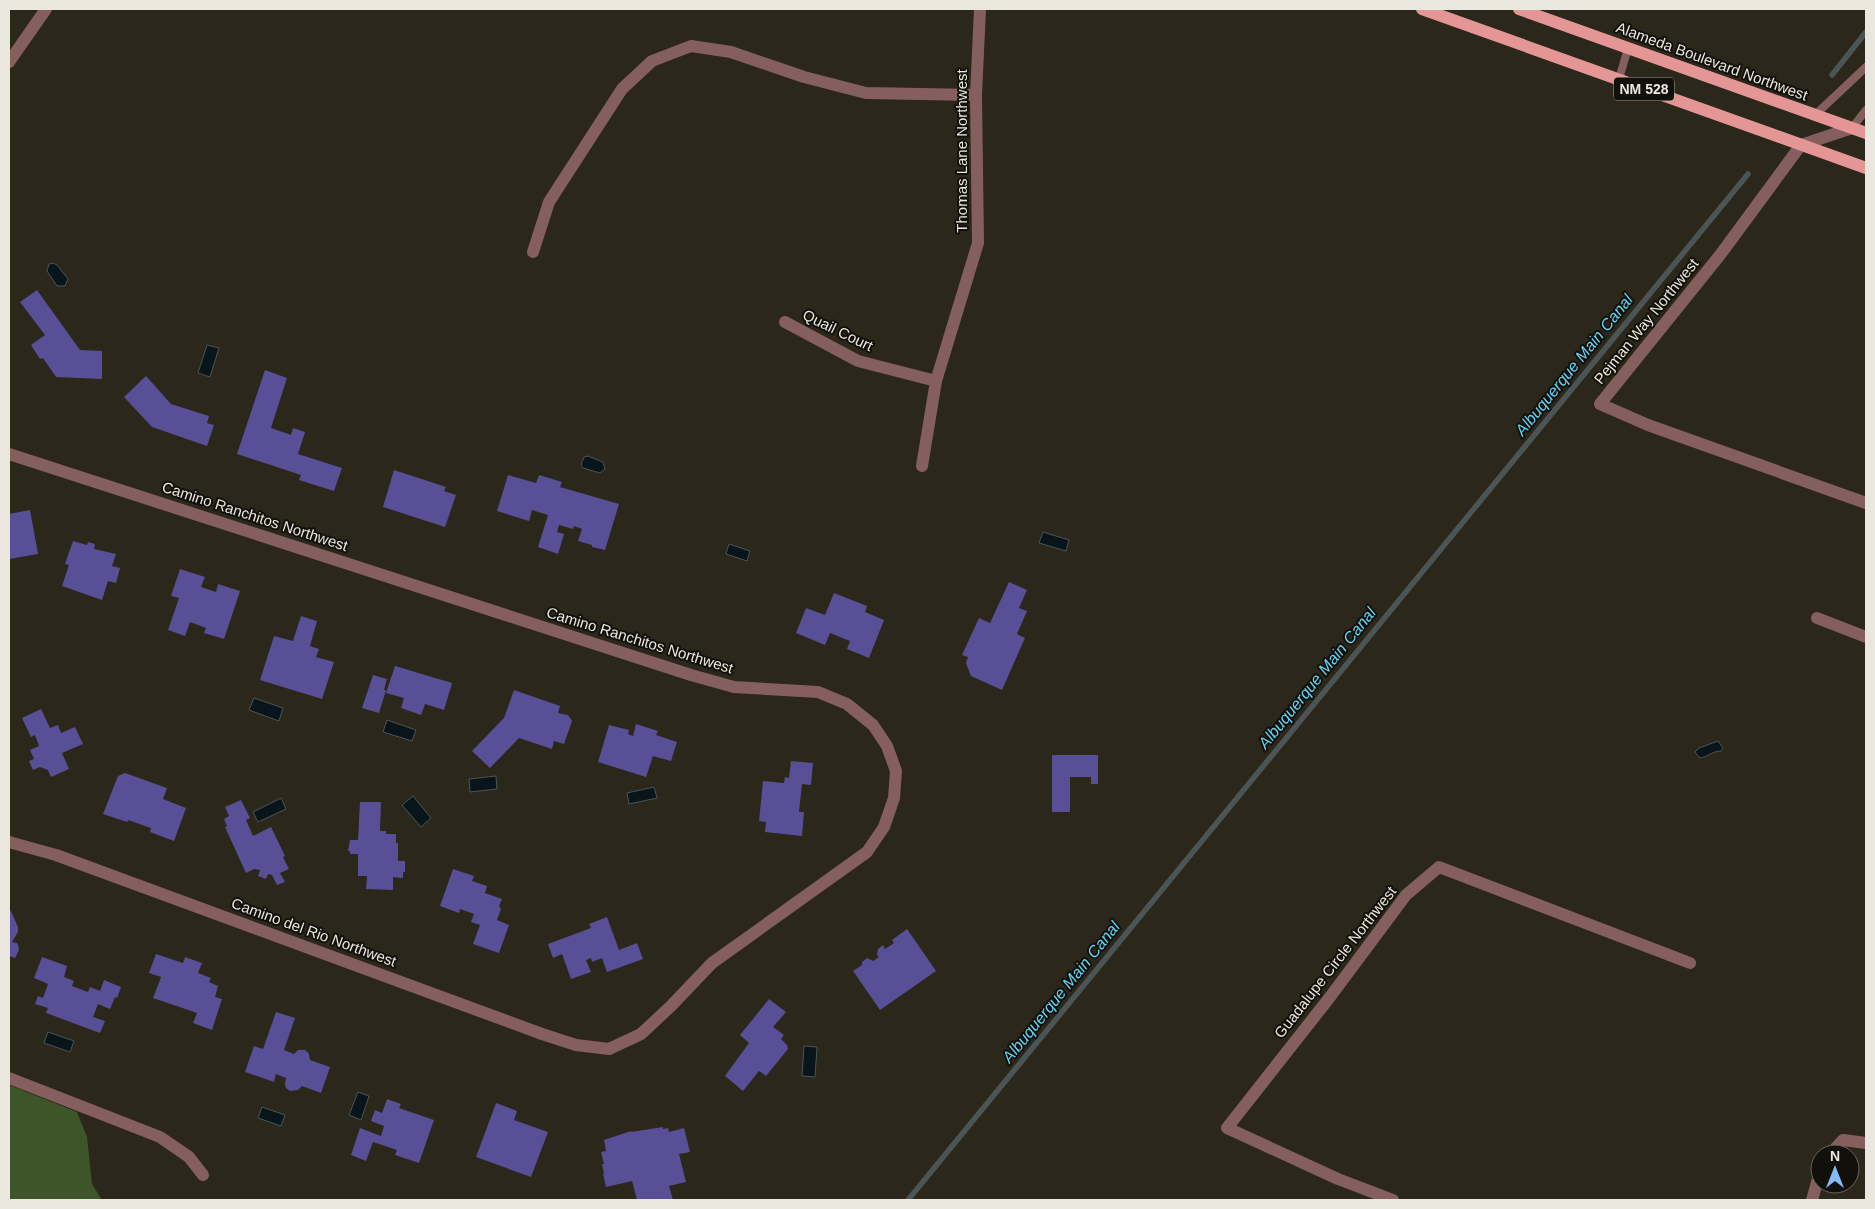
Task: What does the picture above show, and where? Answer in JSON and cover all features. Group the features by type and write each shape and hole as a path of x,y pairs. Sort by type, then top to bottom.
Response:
{"main road":[{"name":"NM 528","path":"1422,9 1866,168"},
{"name":"Alameda Boulevard Northwest","path":"1519,9 1866,133"}],"street":[{"path":"9,62 46,9"},
{"name":"Thomas Lane Northwest","path":"922,466 936,380 978,243 976,95 980,9"},
{"path":"533,252 549,202 622,90 652,61 691,46 731,52 804,77 866,93 976,95"},
{"path":"1801,145 1852,128"},
{"name":"Pejman Way Northwest","path":"1801,145 1720,255 1600,404 1648,425 1866,503"},
{"name":"Quail Court","path":"785,322 858,361 936,380"},
{"name":"Camino Ranchitos Northwest","path":"9,454 691,675 734,687 818,692 847,704 873,725 886,746 896,771 894,798 884,827 867,852 712,963 641,1034 609,1049"},
{"path":"1817,618 1866,637"},
{"name":"Camino del Rio Northwest","path":"9,842 56,855 576,1046 609,1049"},
{"name":"Guadalupe Circle Northwest","path":"1393,1200 1338,1179 1227,1128 1330,997 1406,895 1439,867 1690,963"},
{"path":"9,1078 160,1137 189,1157 203,1175"},
{"path":"1839,1144 1843,1140 1866,1143"}],"lane":[{"path":"1618,80 1628,48"},
{"path":"1815,115 1866,67"},
{"path":"1852,128 1866,110"}],"green space":[{"path":"9,1085 77,1112 87,1137 92,1184 102,1200 9,1200"}],"shaded area":[{"path":"49,264 57,265 68,279 65,286 57,286 47,271"},
{"path":"207,345 219,348 210,377 198,373"},
{"path":"588,456 603,462 605,469 600,473 583,468 581,465 584,457"},
{"path":"1043,532 1069,540 1066,551 1039,543"},
{"path":"729,544 750,551 747,561 726,554"},
{"path":"254,698 283,708 279,721 249,710"},
{"path":"387,720 416,730 412,741 383,732"},
{"path":"1718,741 1723,748 1721,751 1700,758 1695,752 1699,748"},
{"path":"496,776 497,789 470,792 469,779"},
{"path":"654,787 657,798 629,804 627,793"},
{"path":"413,796 431,818 421,827 402,805"},
{"path":"281,798 286,809 258,822 253,812"},
{"path":"48,1032 74,1041 70,1052 44,1043"},
{"path":"804,1046 817,1047 815,1077 802,1076"},
{"path":"358,1092 369,1096 361,1120 349,1115"},
{"path":"262,1107 285,1115 281,1126 258,1118"}],"building":[{"path":"37,290 80,350 102,351 102,379 56,377 43,358 40,359 31,345 45,335 20,302"},
{"path":"265,370 287,378 271,428 291,435 293,428 305,432 298,454 342,468 334,491 299,480 301,475 237,454"},
{"path":"146,376 171,404 209,416 207,423 214,425 207,446 152,427 124,397"},
{"path":"394,470 446,487 444,491 456,495 445,527 383,507"},
{"path":"508,475 536,483 539,475 562,482 560,487 619,504 605,550 578,541 582,529 574,526 573,529 559,525 557,532 564,534 558,554 538,547 548,515 532,510 529,521 497,511"},
{"path":"30,510 38,554 9,559 9,514"},
{"path":"73,541 87,545 88,542 95,544 94,549 116,554 112,566 120,568 116,583 108,581 102,600 62,586 69,565 65,564"},
{"path":"180,569 205,577 201,587 216,592 218,584 240,591 224,639 204,633 206,628 190,622 185,636 168,630 179,598 171,596"},
{"path":"1009,582 1027,590 1019,608 1027,611 1017,634 1025,638 1002,690 971,676 966,663 968,657 962,655 979,618 990,623"},
{"path":"834,593 867,606 865,612 884,620 869,658 847,649 850,641 830,633 825,645 796,633 806,608 825,615"},
{"path":"301,616 317,621 310,646 319,649 316,657 334,662 322,699 260,680 274,636 293,641"},
{"path":"395,666 452,683 444,710 425,704 421,715 401,708 404,698 386,693"},
{"path":"373,675 387,679 384,690 386,690 379,713 362,708"},
{"path":"514,690 560,706 558,713 568,715 572,721 564,744 554,741 552,749 519,738 490,768 472,751 504,718"},
{"path":"41,709 50,728 58,725 61,733 75,727 83,744 62,753 69,769 51,777 48,770 40,767 33,770 29,761 34,759 30,750 39,746 35,735 31,737 22,718"},
{"path":"636,724 658,731 656,735 677,742 671,761 653,756 646,777 598,762 609,725 629,730 628,734 633,736"},
{"path":"1052,755 1098,755 1098,784 1091,784 1091,777 1070,777 1070,812 1052,812"},
{"path":"791,761 813,763 811,785 802,784 799,812 804,812 802,836 765,832 766,822 759,821 763,781 784,783 785,777 789,778"},
{"path":"125,773 167,788 163,799 186,808 174,841 150,832 151,828 103,814 118,776"},
{"path":"241,800 250,818 246,820 253,836 271,827 289,869 280,873 285,882 277,885 272,875 268,874 266,879 258,876 260,870 254,869 246,873 225,827 227,826 224,819 229,816 225,807"},
{"path":"360,802 381,802 380,831 386,831 386,834 396,834 398,861 405,861 405,872 403,872 403,878 393,877 393,890 366,889 367,876 358,876 358,854 350,854 350,851 348,851 350,840 358,840"},
{"path":"453,869 474,876 472,881 487,886 485,893 502,899 497,920 509,925 499,953 473,944 480,925 471,922 474,914 460,909 459,913 440,906"},
{"path":"11,911 18,927 18,932 12,942 17,943 19,950 15,958 9,956 9,912"},
{"path":"607,917 619,950 637,943 643,959 607,972 602,958 592,962 591,958 586,960 591,972 571,979 562,954 553,958 548,944 591,928 589,924"},
{"path":"907,929 936,971 880,1010 853,971 862,965 862,962 867,958 873,961 879,957 877,955 878,949 883,945 885,949 894,943 892,940"},
{"path":"156,954 183,963 185,957 202,963 198,973 211,978 209,982 218,986 215,997 222,999 212,1030 193,1023 197,1013 153,998 161,977 149,973"},
{"path":"42,957 67,966 64,977 74,981 72,986 88,992 90,987 100,991 104,980 121,987 110,1009 98,1004 93,1017 105,1021 100,1033 46,1013 48,1008 35,1004 38,996 43,998 48,984 34,978"},
{"path":"769,999 786,1012 773,1027 784,1035 781,1039 788,1049 766,1076 759,1071 743,1091 725,1076 749,1043 740,1035"},
{"path":"276,1012 295,1018 284,1050 294,1054 298,1050 305,1050 309,1054 310,1060 330,1067 321,1093 302,1086 298,1090 290,1091 286,1088 286,1078 276,1074 274,1082 245,1072 254,1046 263,1049"},
{"path":"387,1099 401,1104 399,1108 434,1120 419,1163 395,1155 397,1150 373,1142 366,1161 351,1155 360,1128 381,1136 384,1126 371,1121 375,1110 382,1113"},
{"path":"496,1103 517,1111 514,1120 548,1132 531,1177 476,1157"},
{"path":"663,1127 663,1129 668,1128 669,1132 684,1128 690,1152 679,1154 686,1182 669,1186 673,1200 637,1200 632,1181 606,1187 601,1152 606,1151 604,1140 631,1131"}],"waterway":[{"name":"Albuquerque Main Canal","path":"1832,75 1866,32"},
{"name":"Albuquerque Main Canal","path":"908,1200 1748,174"}]}
